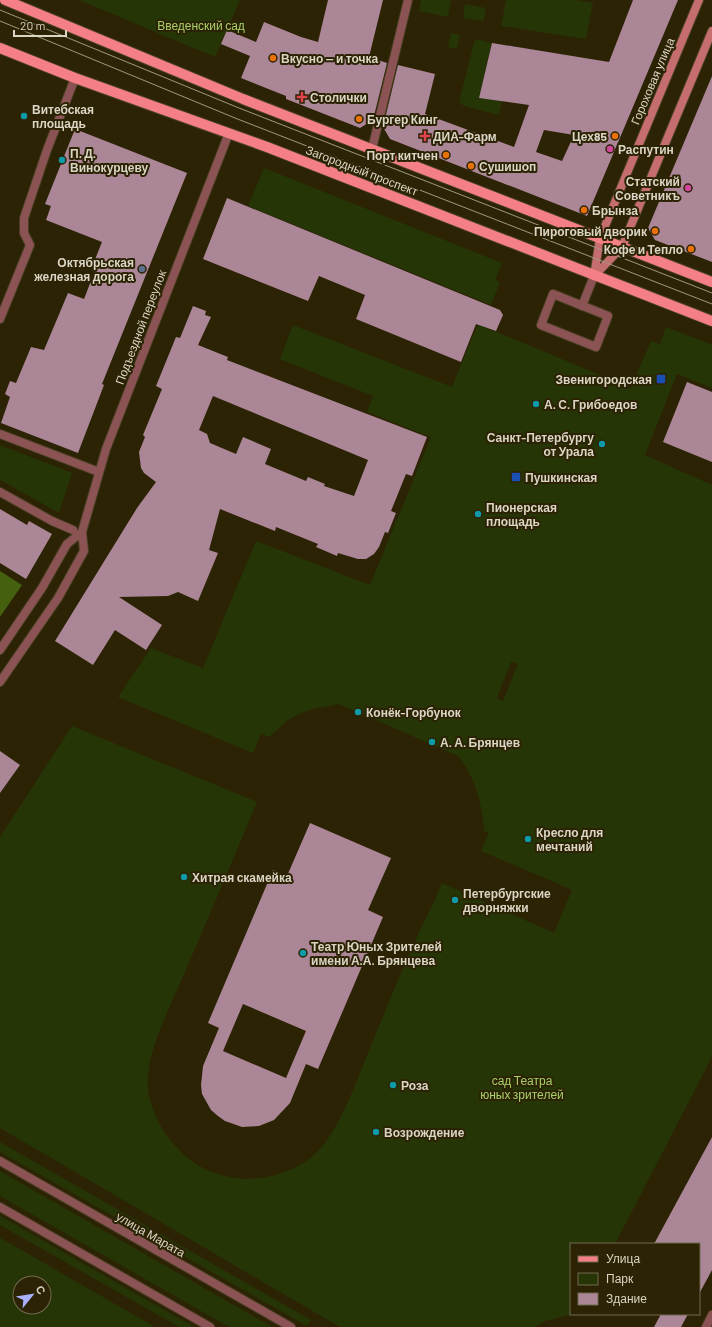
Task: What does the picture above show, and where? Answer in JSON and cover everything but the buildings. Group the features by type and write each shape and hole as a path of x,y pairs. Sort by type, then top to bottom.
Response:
{"main road":[{"name":"Загородный проспект","path":"5,0 236,96 712,282"},
{"name":"Гороховая улица","path":"594,276 600,238 699,0"},
{"path":"594,276 622,247 712,32"},
{"name":"Загородный проспект","path":"0,48 75,78 229,133 712,321"}],"street":[{"path":"372,149 408,0"},
{"path":"0,319 30,245 24,233 24,218 47,150 75,78"},
{"name":"Подъездной переулок","path":"0,682 58,598 78,565 84,551 82,532 106,449 229,133"},
{"path":"582,306 594,276"},
{"path":"553,294 582,306 608,316 596,347 540,325 553,294"},
{"path":"0,434 99,472"},
{"path":"0,492 52,521 72,530"},
{"path":"0,650 42,588 67,544 82,532"},
{"name":"улица Марата","path":"0,1161 291,1327"},
{"path":"0,1207 210,1327"},
{"path":"706,1327 712,1315"}],"green space":[{"name":"Введенский сад","path":"79,0 240,0 215,57"},
{"path":"421,0 451,0 448,17 419,11"},
{"path":"506,0 576,0 593,3 586,39 501,26"},
{"path":"465,4 486,8 484,21 463,18"},
{"path":"451,33 460,35 457,49 448,47"},
{"path":"475,39 492,43 479,97 502,101 499,115 464,106 459,102"},
{"path":"264,168 502,263 495,280 500,282 491,305 248,206"},
{"name":"сад Театра юных зрителей","path":"478,324 631,388 651,341 660,344 666,327 712,345 712,388 677,374 645,455 712,485 712,1057 616,1243 570,1243 570,1315 545,1321 535,1327 340,1327 0,1128 0,837 72,726 257,802 162,1024 153,1050 148,1076 150,1100 154,1112 166,1135 174,1145 192,1161 207,1170 224,1176 259,1178 276,1175 293,1169 308,1160 329,1138 350,1098 414,942 442,883 554,933 572,890 481,851 489,833 484,831 480,801 473,781 469,772 458,756 339,704 301,713 288,720 269,737 261,734 253,753 118,697 151,648 203,668 256,541 370,585 431,437 367,412 373,396 280,359 293,325 452,387","holes":["511,662 518,664 503,701 497,698"]},
{"path":"0,445 72,473 59,513 0,480"},
{"path":"0,571 22,585 0,617"},
{"path":"0,1142 311,1320 307,1326 0,1152"},
{"path":"0,1171 272,1327 229,1327 0,1196"},
{"path":"0,1216 194,1327 179,1327 0,1225"},
{"path":"0,1238 155,1327 0,1327"}],"tram line":[{"path":"0,10 239,108 712,293"},
{"path":"0,21 235,118 712,304"}],"place":[{"name":"Вкусно — и точка","path":"273,58"},
{"name":"Столички","path":"302,97"},
{"name":"Витебская площадь","path":"24,116"},
{"name":"Бургер Кинг","path":"359,119"},
{"name":"ДИА-Фарм","path":"425,136"},
{"name":"Цех85","path":"615,136"},
{"name":"Распутин","path":"610,149"},
{"name":"Порт китчен","path":"446,155"},
{"name":"П. Д. Винокурцеву","path":"62,160"},
{"name":"Сушишоп","path":"471,166"},
{"name":"Статский Советникъ","path":"688,188"},
{"name":"Брынза","path":"584,210"},
{"name":"Пироговый дворик","path":"655,231"},
{"name":"Кофе и Тепло","path":"691,249"},
{"name":"Октябрьская железная дорога","path":"142,269"},
{"name":"Звенигородская","path":"661,379"},
{"name":"А. С. Грибоедов","path":"536,404"},
{"name":"Санкт-Петербургу от Урала","path":"602,444"},
{"name":"Пушкинская","path":"516,477"},
{"name":"Пионерская площадь","path":"478,514"},
{"name":"Конёк-Горбунок","path":"358,712"},
{"name":"А. А. Брянцев","path":"432,742"},
{"name":"Кресло для мечтаний","path":"528,839"},
{"name":"Хитрая скамейка","path":"184,877"},
{"name":"Петербургские дворняжки","path":"455,900"},
{"name":"Театр Юных Зрителей имени А.А. Брянцева","path":"303,953"},
{"name":"Роза","path":"393,1085"},
{"name":"Возрождение","path":"376,1132"}]}
